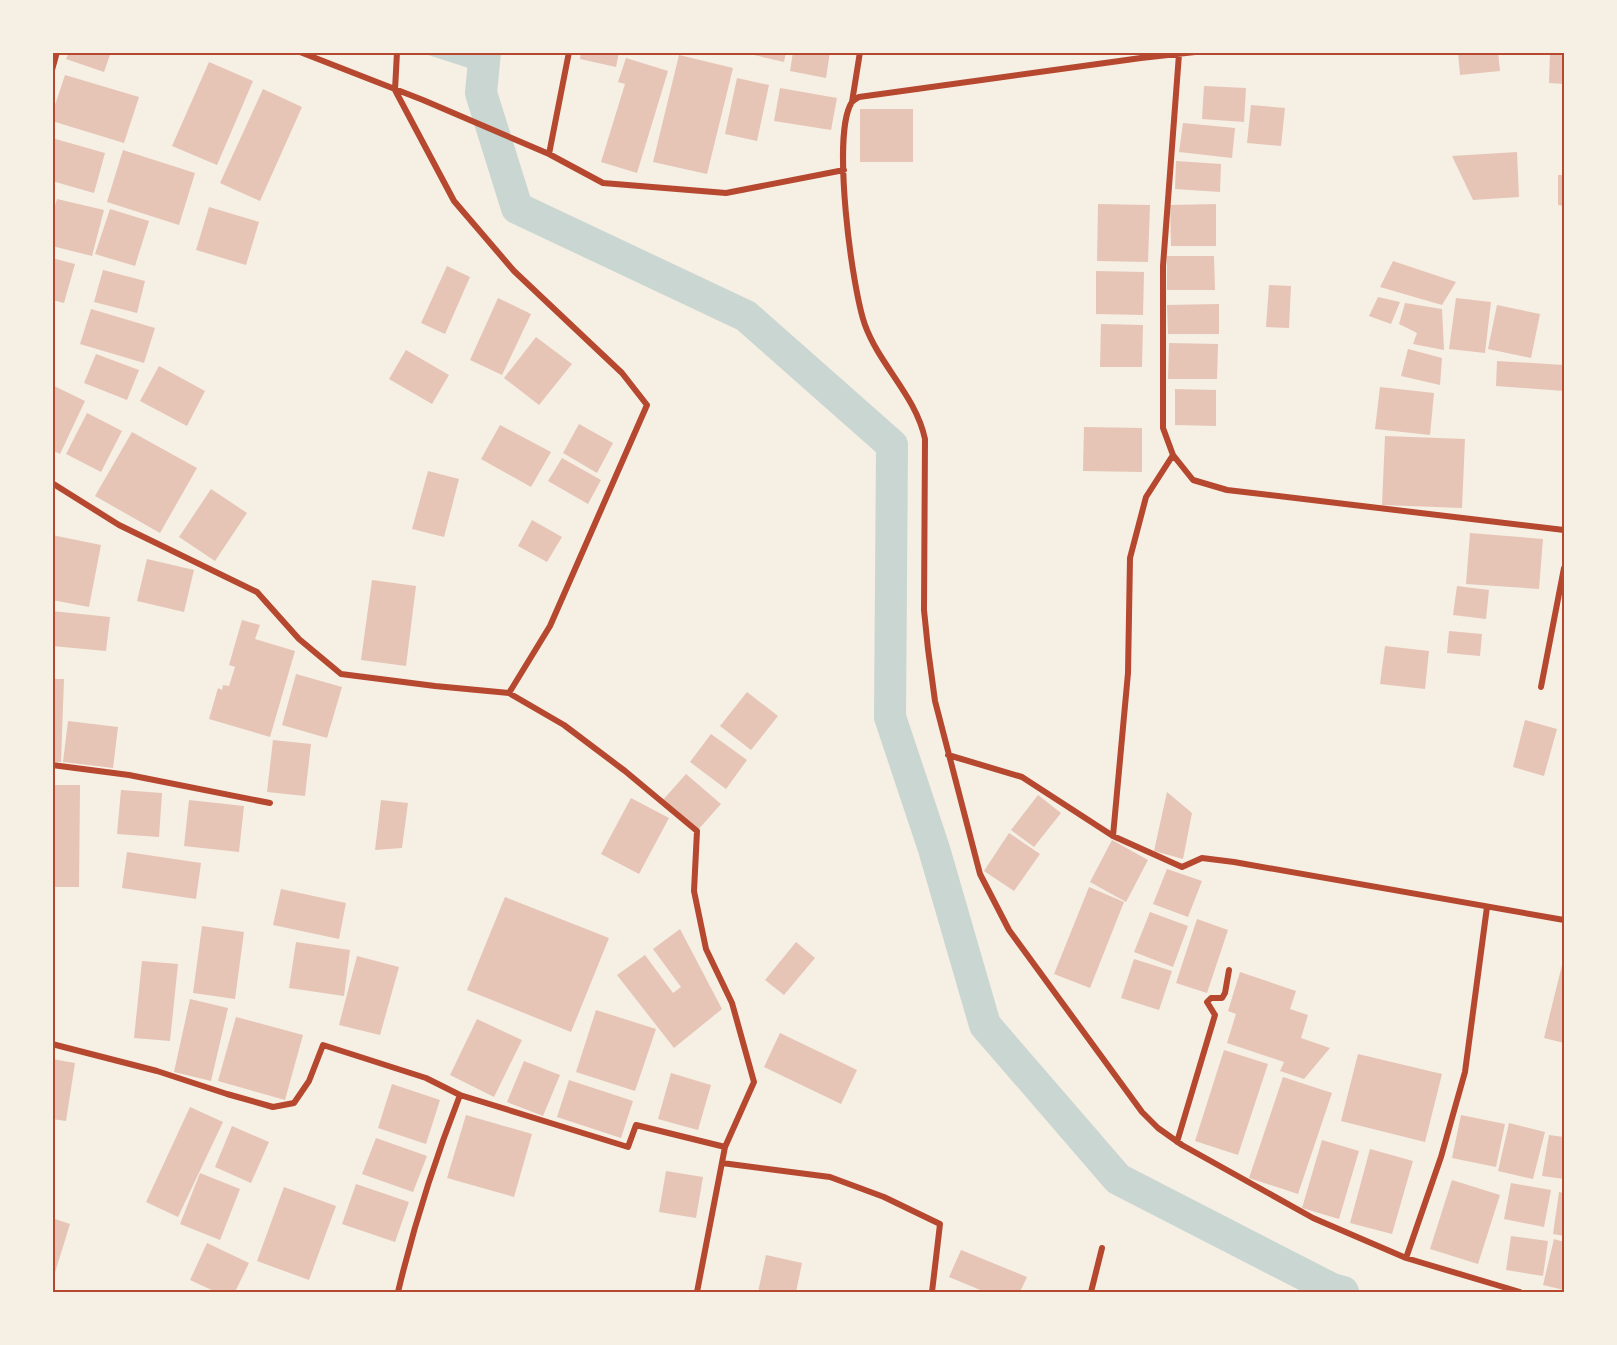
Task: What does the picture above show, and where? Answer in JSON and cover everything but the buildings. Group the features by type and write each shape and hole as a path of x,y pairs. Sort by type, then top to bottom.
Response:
{"street":[{"path":"52,70 57,52"},
{"path":"300,52 423,100 549,154 603,183 726,193 844,170"},
{"path":"397,52 395,90 454,201 514,271 622,373 647,405 550,626 509,693"},
{"path":"549,154 569,52"},
{"path":"860,52 845,130 844,170 847,226 853,274 865,326 875,348 913,405 922,424 925,438 924,610 935,701 980,874 1009,930 1142,1113 1177,1142 1312,1218 1406,1258 1520,1293"},
{"path":"852,102 859,97 914,88 1142,55 1195,52"},
{"path":"1179,54 1164,236 1163,428 1173,455 1193,480 1227,490 1564,530"},
{"path":"1113,836 1128,673 1130,558 1146,497 1173,455"},
{"path":"52,483 119,525 257,592 299,639 341,674 509,693 564,725 625,771 697,831 694,891 706,949 732,1003 754,1082 725,1147 697,1293"},
{"path":"1542,687 1564,568"},
{"path":"948,754 1022,777 1113,836 1182,867 1202,858 1234,862 1564,920"},
{"path":"52,765 129,775 270,803"},
{"path":"1406,1258 1442,1157 1465,1072 1487,907"},
{"path":"1177,1142 1215,1015 1208,1002 1211,998 1222,998 1229,970"},
{"path":"52,1044 157,1071 273,1107 294,1103 309,1081 323,1045 426,1078 460,1095 628,1147 636,1125 725,1147"},
{"path":"398,1293 408,1251 439,1150 460,1095"},
{"path":"722,1163 830,1177 885,1197 940,1224 932,1293"},
{"path":"1090,1293 1102,1248"}],"shaded area":[{"path":"422,53 486,53 484,73"}],"waterway":[{"path":"485,52 481,93 517,208 746,316 892,445 890,717 934,849 985,1025 1118,1179 1332,1289 1343,1292"}]}
